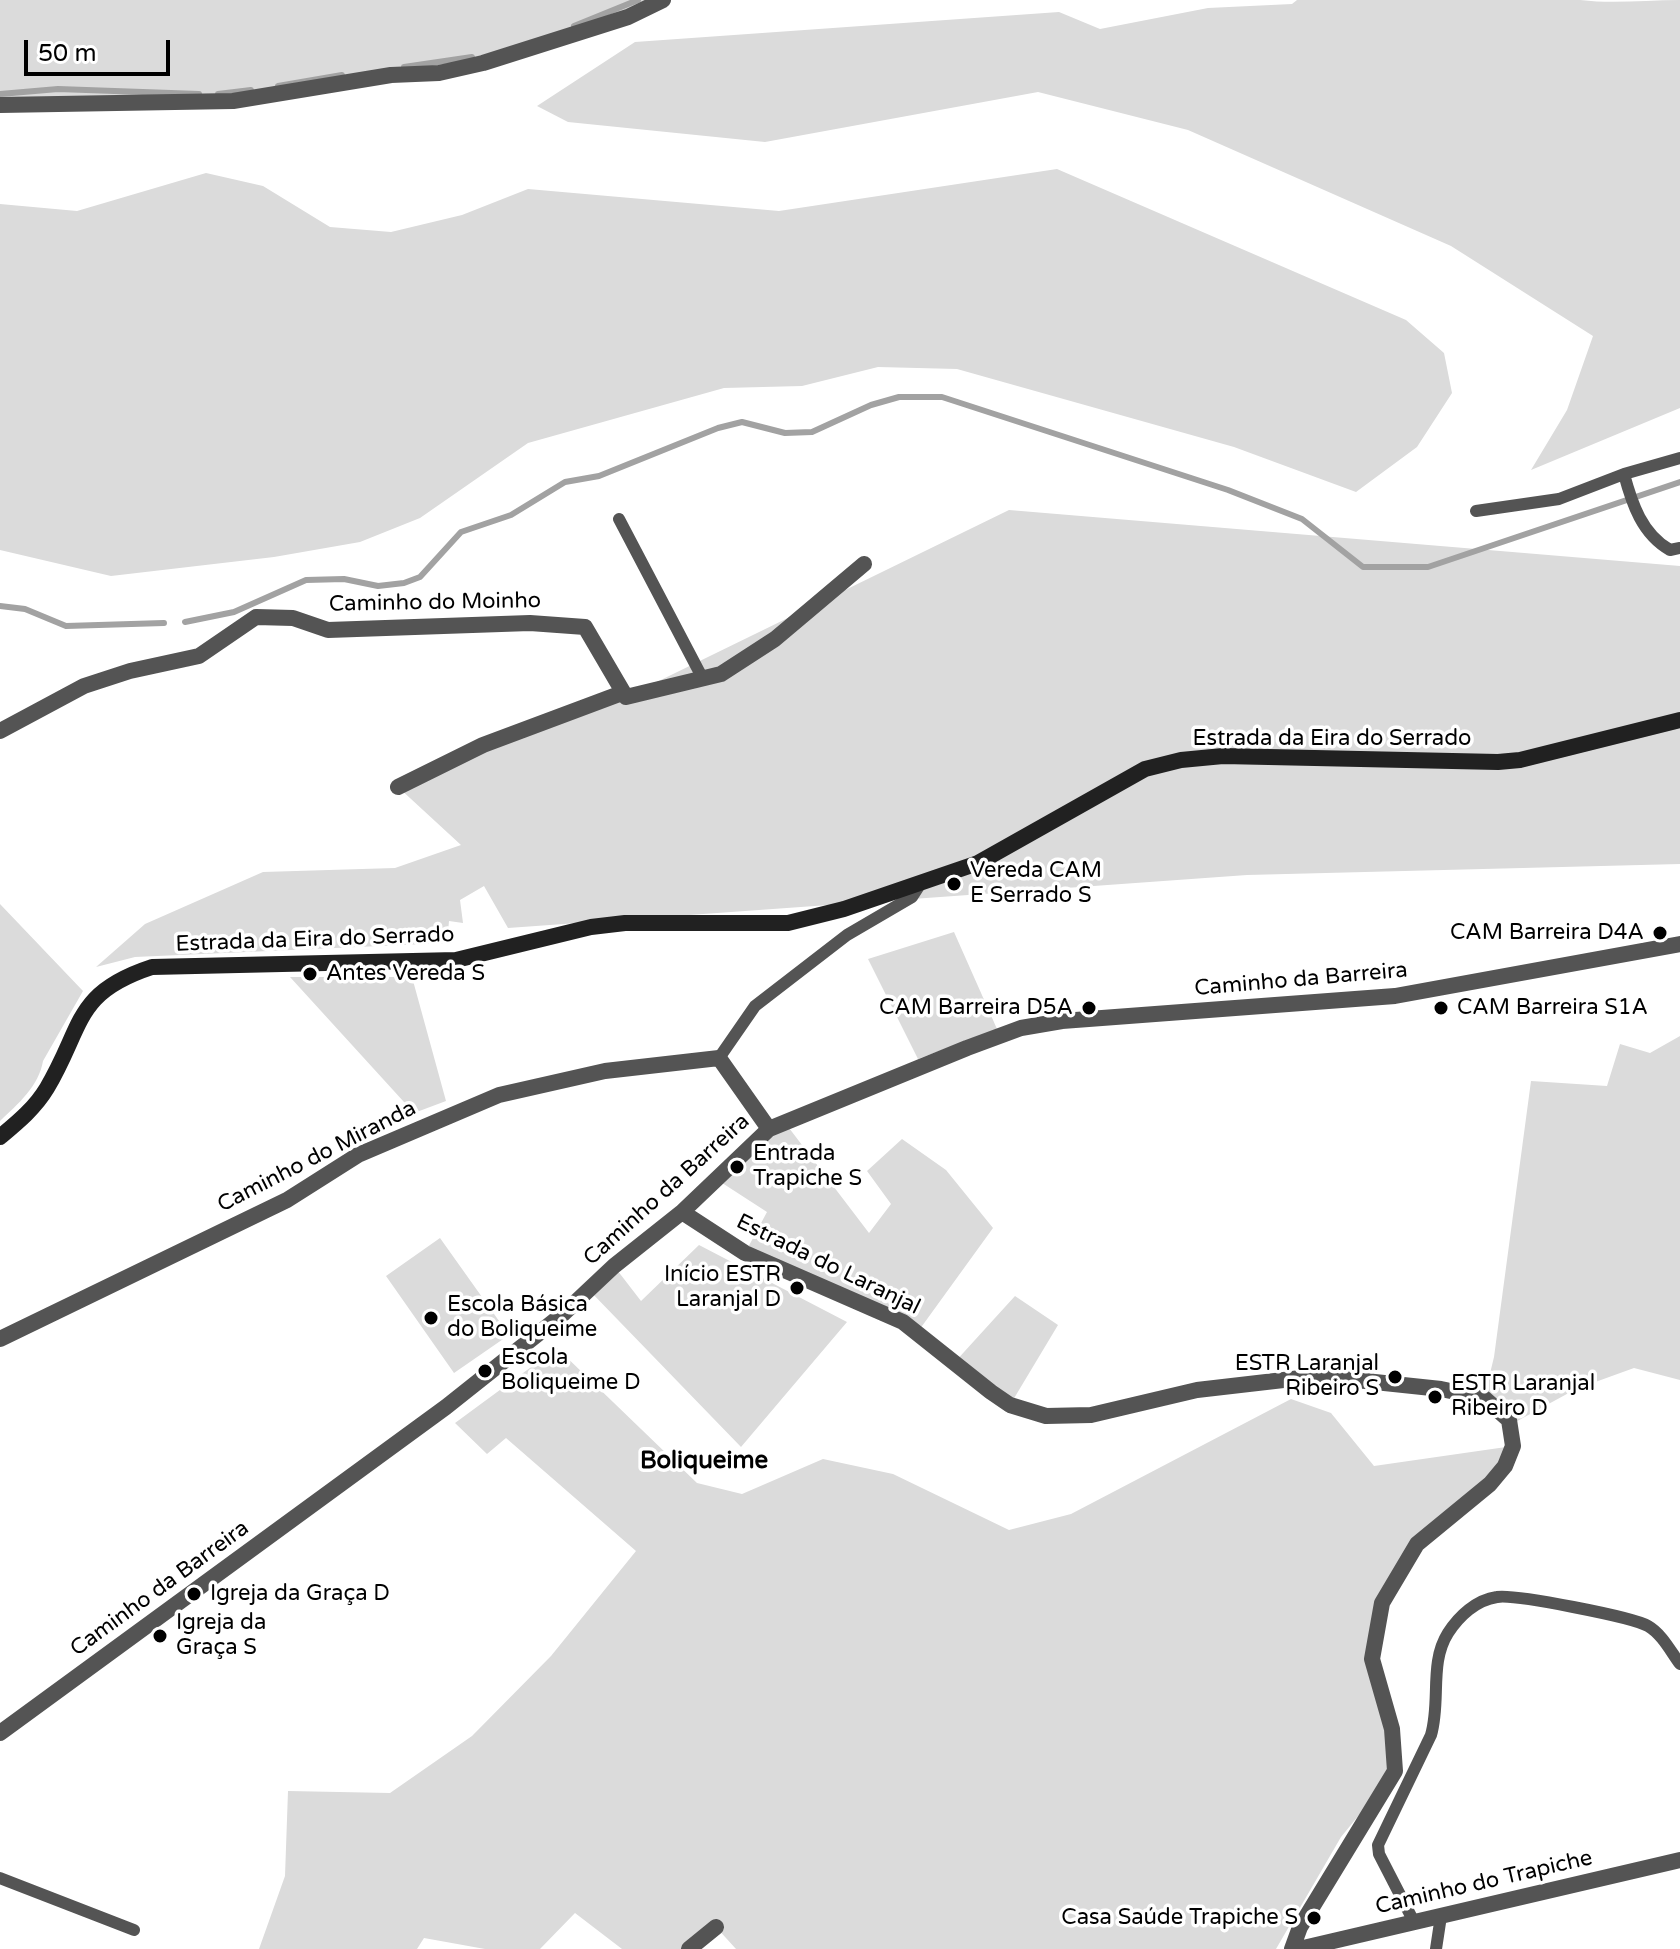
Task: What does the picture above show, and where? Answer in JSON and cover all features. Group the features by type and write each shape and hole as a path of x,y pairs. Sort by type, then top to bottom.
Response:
{"main road":[{"name":"Estrada da Eira do Serrado","path":"0,1137 30,1112 47,1089 83,1013 100,991 125,976 152,967 456,960 591,927 625,923 788,923 978,863 1145,769 1181,760 1223,756 1498,762 1534,757 1680,720"}],"street":[{"path":"0,105 233,101 391,75 439,73 483,63 628,17 663,0"},
{"path":"398,787 483,745 622,693 626,697 721,674 775,639 864,564"},
{"name":"Caminho do Moinho","path":"0,731 84,686 130,671 199,656 256,617 270,616 293,618 328,630 530,623 585,627 622,693"},
{"name":"Caminho da Barreira","path":"0,1733 446,1407 563,1314 614,1266 682,1212 769,1129 917,1066 1021,1028 1062,1021 1395,996 1680,944"},
{"path":"719,1058 769,1129"},
{"name":"Caminho do Miranda","path":"0,1339 287,1200 358,1155 499,1095 605,1071 719,1058"},
{"name":"Estrada do Laranjal","path":"682,1212 745,1253 903,1322 1010,1405 1046,1416 1091,1415 1197,1390 1318,1376 1441,1389 1484,1398 1509,1420 1513,1446 1505,1466 1490,1484 1417,1544 1382,1603 1372,1659 1392,1729 1395,1771 1300,1927 1292,1949"},
{"name":"Caminho do Trapiche","path":"1299,1949 1680,1860"},
{"path":"689,1949 716,1927"}],"lane":[{"path":"1476,511 1559,499 1680,458"},
{"path":"1625,478 1637,513 1654,541 1670,550 1680,548"},
{"path":"619,519 703,679"},
{"path":"719,1058 755,1006 847,935 912,897 921,883"},
{"path":"1414,1922 1384,1865 1378,1845 1431,1735 1436,1718 1438,1656 1462,1615 1496,1597 1518,1598 1639,1623 1658,1634 1680,1664"},
{"path":"0,1878 134,1930"},
{"path":"1436,1949 1441,1916"}],"shaded area":[{"path":"0,0 663,0 483,63 233,101 0,105"},
{"path":"1297,0 1680,0 1680,408 1531,470 1567,410 1593,336 1451,246 1188,130 1038,92 765,142 568,122 537,106 635,42 1059,12 1100,29 1208,8 1292,4"},
{"path":"1057,169 1406,320 1444,353 1452,393 1417,447 1356,492 1234,447 957,369 878,367 802,386 724,388 528,443 420,518 360,542 274,557 111,576 0,550 0,204 77,211 206,173 263,186 330,227 391,232 462,215 528,189 779,211"},
{"path":"1009,510 1680,566 1680,864 1247,875 508,928 484,886 460,900 463,923 449,921 447,943 135,957 96,967 145,924 263,872 395,868 461,845 398,787 483,745 626,697"},
{"path":"0,904 83,991 43,1061 37,1079 0,1121"},
{"path":"954,932 997,1029 918,1059 868,959"},
{"path":"290,977 412,977 446,1101 414,1113"},
{"path":"1680,1036 1680,1380 1634,1368 1576,1389 1510,1425 1484,1398 1494,1357 1531,1081 1607,1086 1620,1044 1650,1053"},
{"path":"786,1124 869,1233 891,1204 867,1171 902,1139 946,1170 993,1228 917,1333 745,1253 767,1212 716,1179"},
{"path":"440,1238 509,1335 454,1373 386,1276"},
{"path":"699,1245 847,1322 741,1447 588,1289 614,1266 641,1301"},
{"path":"1015,1296 1058,1325 1010,1405 954,1363"},
{"path":"557,1348 697,1483 742,1494 823,1459 893,1474 1009,1530 1071,1514 1291,1399 1331,1413 1374,1466 1513,1446 1490,1484 1417,1544 1382,1603 1372,1659 1395,1771 1341,1837 1276,1949 736,1949 716,1927 689,1949 622,1949 575,1913 540,1949 485,1949 424,1938 417,1949 259,1949 285,1876 288,1791 390,1793 472,1736 551,1656 636,1551 506,1438 487,1454 455,1423"}],"waterway":[{"path":"574,26 638,0"},
{"path":"404,67 472,57"},
{"path":"278,86 342,75"},
{"path":"0,94 58,89 199,94"},
{"path":"218,94 251,90"},
{"path":"185,622 234,612 306,580 344,579 378,586 404,583 420,577 461,532 511,515 565,482 599,476 718,428 742,422 785,433 812,432 871,405 899,397 942,397 1228,490 1302,519 1363,567 1428,567 1680,482"},
{"path":"0,606 25,609 66,626 164,623"}],"place":[{"name":"Vereda CAM E Serrado S","path":"954,884"},
{"name":"CAM Barreira D4A","path":"1660,933"},
{"name":"Antes Vereda S","path":"310,974"},
{"name":"CAM Barreira D5A","path":"1089,1008"},
{"name":"CAM Barreira S1A","path":"1441,1008"},
{"name":"Entrada Trapiche S","path":"737,1167"},
{"name":"Início ESTR Laranjal D","path":"797,1288"},
{"name":"Escola Básica do Boliqueime","path":"431,1318"},
{"name":"Escola Boliqueime D","path":"485,1371"},
{"name":"ESTR Laranjal Ribeiro S","path":"1395,1377"},
{"name":"ESTR Laranjal Ribeiro D","path":"1435,1397"},
{"name":"Igreja da Graça D","path":"194,1594"},
{"name":"Igreja da Graça S","path":"160,1636"},
{"name":"Casa Saúde Trapiche S","path":"1314,1918"}],"district":[{"name":"Boliqueime","path":"704,1462"}]}
